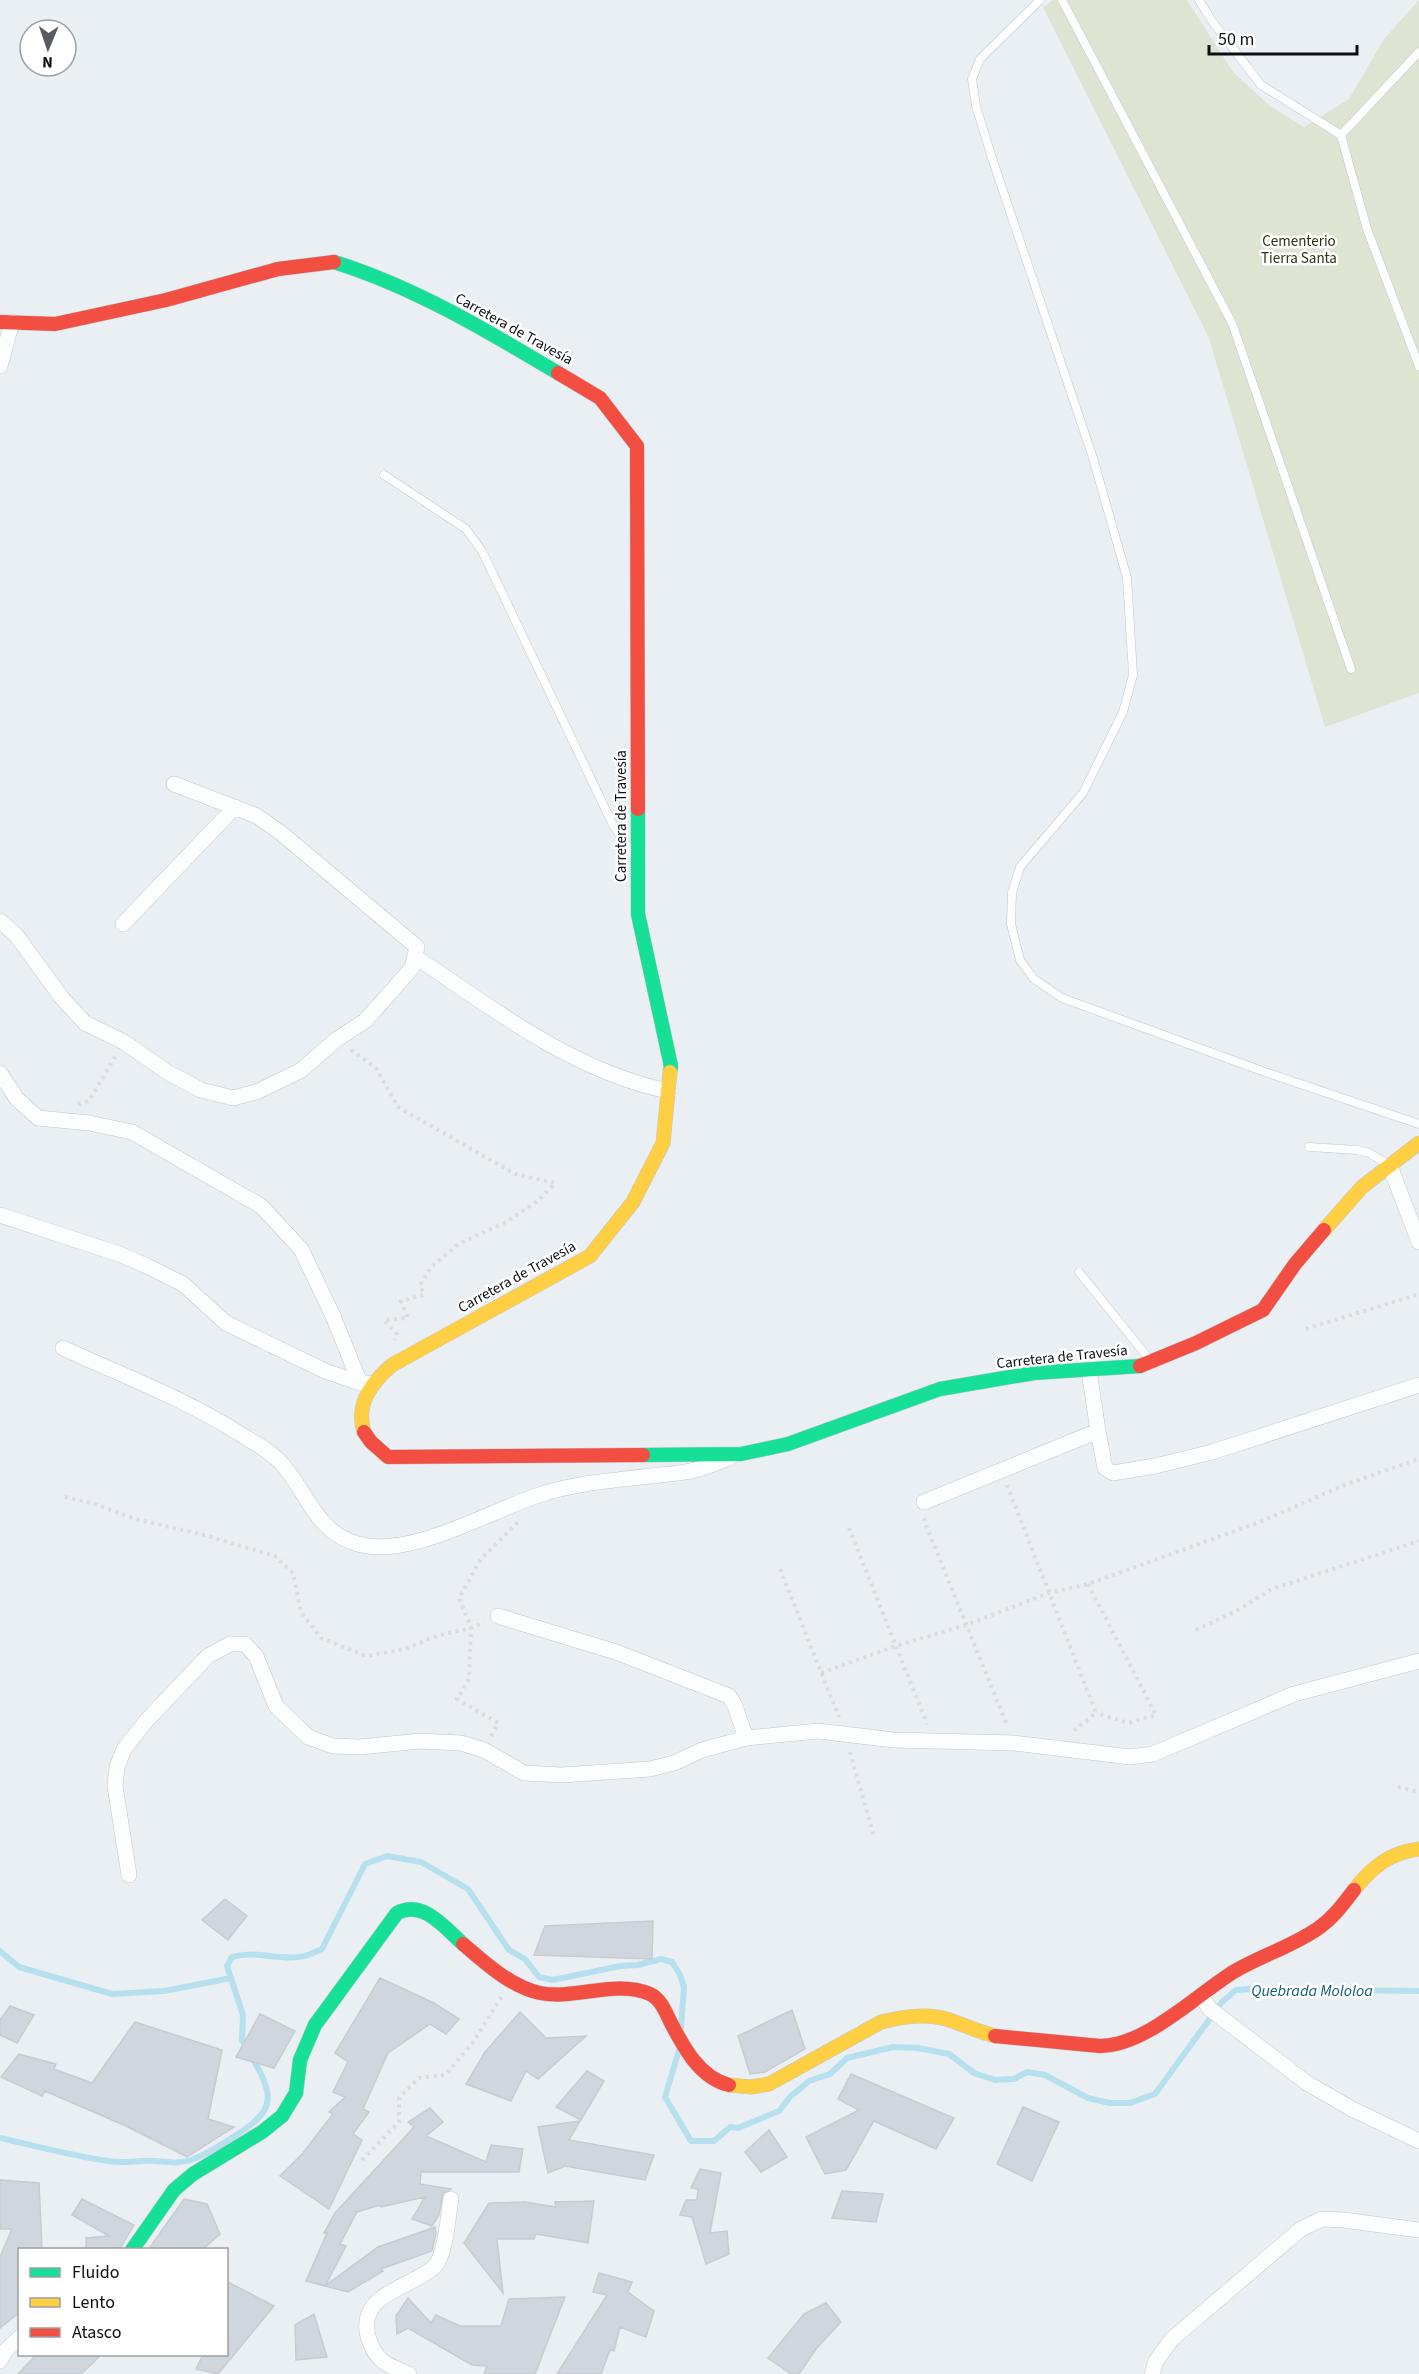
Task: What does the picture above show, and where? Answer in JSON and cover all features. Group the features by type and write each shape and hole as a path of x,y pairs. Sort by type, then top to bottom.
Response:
{"street":[{"name":"Carretera de Travesía","path":"6,322 55,324 166,300 278,268 334,262 402,286 503,340 600,398 637,446 638,914 671,1066 663,1143 633,1202 590,1256 392,1365 366,1383 361,1417 365,1436 375,1449 388,1457 741,1454 788,1444 939,1389 1034,1373 1140,1366 1196,1343 1263,1310 1295,1264 1362,1187 1419,1143"},
{"path":"0,366 6,322"},
{"path":"0,921 16,935 62,998 85,1023 124,1042 167,1072 201,1090 233,1098 256,1092 300,1071 336,1040 365,1021 412,968 417,947 281,833 257,816 174,784"},
{"path":"123,924 236,807"},
{"path":"416,957 511,1022 565,1051 634,1084 668,1091"},
{"path":"0,1073 17,1099 38,1118 89,1123 132,1132 261,1206 301,1249 366,1383"},
{"path":"1390,1166 1419,1242"},
{"path":"0,1215 119,1254 149,1267 183,1284 226,1323 325,1371 366,1383"},
{"path":"63,1348 211,1415 254,1442 281,1462 299,1485 312,1510 338,1536 359,1545 400,1545 446,1531 539,1495 596,1483 694,1471 741,1454"},
{"path":"1089,1371 1105,1468 1113,1473 1212,1452 1419,1385"},
{"path":"924,1502 1000,1469 1098,1431"},
{"path":"498,1616 616,1652 729,1696 735,1706 746,1738"},
{"path":"129,1875 115,1786 117,1767 124,1749 147,1720 208,1656 230,1644 245,1644 256,1656 276,1706 308,1737 333,1746 360,1747 420,1741 461,1743 484,1750 524,1773 562,1775 651,1769 674,1763 702,1750 746,1738 818,1731 894,1740 1014,1743 1130,1757 1153,1754 1294,1694 1419,1661"},
{"path":"133,2248 174,2190 193,2174 262,2132 282,2116 296,2093 300,2060 315,2025 397,1913 407,1907 417,1907 510,1981 539,1993 607,1992 629,1989 652,1996 666,2013 674,2030 702,2071 721,2084 751,2089 770,2084 881,2022 901,2017 924,2016 946,2019 988,2035 1014,2040 1106,2047 1125,2042 1236,1971 1299,1941 1333,1917 1365,1874 1385,1859 1407,1849 1419,1849"},
{"path":"1200,1996 1210,2009 1307,2084 1352,2109 1419,2141"},
{"path":"409,2374 379,2360 366,2330 370,2314 378,2302 391,2290 436,2265 442,2252 451,2199"},
{"path":"1152,2374 1156,2361 1172,2340 1301,2229 1322,2219 1419,2230"},
{"path":"0,2361 6,2350 18,2339"}],"lane":[{"path":"1040,0 980,60 972,79 976,106 992,158 1093,458 1126,578 1133,675 1123,712 1083,793 1020,867 1012,893 1011,924 1020,960 1034,979 1062,998 1265,1072 1419,1124"},
{"path":"1062,0 1232,323 1351,669"},
{"path":"1199,0 1212,21 1261,85 1341,135 1367,229 1419,366"},
{"path":"1341,135 1419,52"},
{"path":"384,476 466,529 482,551 612,823 638,863"},
{"path":"1309,1147 1358,1150 1369,1153 1390,1166"},
{"path":"1079,1272 1151,1361"}],"path":[{"path":"336,1040 376,1068 398,1107 515,1174 555,1183 539,1200 506,1222 459,1244 432,1266 420,1285 424,1295 401,1301 408,1318 384,1320 397,1334 393,1346 392,1365"},
{"path":"68,1108 89,1101 124,1042"},
{"path":"1306,1329 1419,1294"},
{"path":"821,1673 896,1646 966,1625 1049,1593 1088,1584 1260,1522 1347,1484 1419,1459"},
{"path":"1000,1469 1096,1713"},
{"path":"65,1497 95,1504 135,1519 204,1535 275,1556 293,1573 301,1612 321,1638 366,1656 405,1649 436,1636 471,1628"},
{"path":"924,1502 924,1523 1014,1743"},
{"path":"484,1750 498,1723 457,1699 469,1679 471,1628 459,1598 481,1559 520,1519"},
{"path":"849,1528 934,1741"},
{"path":"1196,1630 1236,1611 1272,1589 1419,1541"},
{"path":"780,1569 846,1734 874,1837"},
{"path":"1088,1584 1156,1715 1128,1723 1096,1713"},
{"path":"1051,1748 1096,1713"},
{"path":"1398,1787 1419,1792"},
{"path":"362,2160 399,2122 399,2098 419,2078 445,2075 472,2044 510,1981"}],"green space":[{"name":"Cementerio Tierra Santa","path":"1053,0 1187,0 1233,72 1270,106 1304,127 1349,99 1384,39 1419,0 1419,693 1325,727 1209,338 1043,7"}],"building":[{"path":"225,1899 247,1916 228,1940 202,1920"},
{"path":"653,1921 652,1959 534,1955 545,1926"},
{"path":"380,1978 434,2003 459,2019 446,2034 430,2024 388,2053 363,2109 369,2112 353,2134 362,2140 329,2209 280,2176 303,2153 333,2114 329,2112 345,2097 333,2092 348,2062 335,2053"},
{"path":"10,2006 34,2015 17,2043 0,2035 0,2020"},
{"path":"792,2010 805,2049 765,2072 750,2074 738,2036"},
{"path":"520,2012 546,2038 586,2036 538,2079 526,2071 511,2101 466,2084 485,2052"},
{"path":"260,2014 295,2031 274,2068 236,2057"},
{"path":"135,2022 222,2050 208,2119 234,2127 187,2157 126,2126 45,2091 42,2096 1,2077 19,2054 56,2064 54,2069 92,2083"},
{"path":"587,2071 604,2081 581,2120 556,2107"},
{"path":"851,2074 954,2118 936,2149 874,2121 846,2170 825,2174 806,2137 859,2110 838,2099"},
{"path":"1023,2107 1059,2122 1032,2181 997,2164"},
{"path":"430,2108 443,2122 426,2136 486,2162 491,2145 523,2149 519,2172 421,2172 420,2184 451,2189 443,2193 439,2215 432,2226 412,2219 425,2197 381,2207 380,2205 357,2212 340,2244 346,2246 325,2286 306,2281 327,2233 324,2233 335,2213 414,2127 408,2122"},
{"path":"580,2121 569,2140 654,2155 645,2180 565,2166 548,2173 538,2127"},
{"path":"769,2130 787,2157 761,2172 745,2152"},
{"path":"700,2169 721,2173 710,2233 727,2231 729,2254 706,2264 692,2217 680,2215 686,2200 697,2200 698,2189 691,2188"},
{"path":"0,2180 39,2183 42,2248 18,2248 18,2314 0,2328 0,2257 12,2229 0,2229"},
{"path":"842,2191 883,2194 876,2222 832,2218"},
{"path":"82,2199 134,2225 120,2248 86,2248 86,2238 109,2236 72,2215"},
{"path":"184,2199 207,2204 220,2234 204,2248 149,2248"},
{"path":"594,2201 588,2243 536,2234 534,2239 497,2239 503,2293 464,2243 489,2203 525,2202 556,2207 555,2202"},
{"path":"435,2227 432,2251 381,2269 383,2271 348,2292 325,2286 378,2247"},
{"path":"599,2273 632,2282 628,2292 654,2311 646,2337 620,2327 614,2351 610,2350 601,2374 557,2374 607,2295 593,2292"},
{"path":"228,2282 274,2306 218,2374 196,2369 202,2356 228,2356"},
{"path":"565,2297 535,2374 484,2374 487,2366 472,2365 408,2328 397,2334 396,2316 408,2298 431,2323 436,2315 460,2326 501,2326 509,2299"},
{"path":"826,2303 841,2322 816,2349 799,2374 791,2374 768,2358 804,2314"},
{"path":"314,2314 327,2357 296,2360 295,2325"},
{"path":"35,2356 100,2356 81,2374 18,2374"}],"waterway":[{"name":"Quebrada Mololoa","path":"247,2049 242,2040 243,2015 227,1966 232,1957 249,1954 302,1957 322,1949 365,1864 387,1856 421,1862 468,1889 509,1950 525,1959 539,1977 553,1980 661,1959 672,1962 684,1987 681,2028"},
{"path":"0,1951 19,1967 112,1994 164,1991 231,1978"},
{"name":"Quebrada Mololoa","path":"679,2050 665,2097 691,2141 714,2141 730,2127 738,2128 779,2111 790,2097 809,2081 830,2074 847,2058 893,2047 918,2048 949,2054 974,2073 995,2080 1014,2079 1027,2072 1045,2075 1088,2098 1110,2103 1130,2103 1155,2094 1222,2002 1236,1990 1419,1991"},
{"name":"Quebrada Mololoa","path":"0,2138 114,2162 191,2160 216,2148 252,2124 266,2108 267,2091 252,2057"}],"traffic: fast":[{"path":"334,262 364,272 421,297 477,326 558,373"},
{"path":"638,809 638,914 671,1066 670,1072"},
{"path":"643,1455 741,1454 788,1444 940,1389 1034,1373 1140,1366"},
{"path":"133,2248 174,2190 193,2174 262,2132 282,2116 296,2093 300,2060 315,2025 397,1913 407,1910 425,1912 441,1923 463,1944"}],"traffic: slow":[{"path":"364,1432 362,1412 367,1394 392,1365 590,1256 633,1202 663,1143 670,1072"},
{"path":"1324,1230 1362,1187 1419,1143"},
{"path":"1354,1890 1382,1862 1399,1854 1419,1849"},
{"path":"729,2085 751,2087 769,2084 881,2022 897,2019 914,2016 938,2017 995,2036"}],"traffic: jam":[{"path":"0,322 55,324 166,300 278,269 334,262"},
{"path":"558,373 600,398 637,446 638,809"},
{"path":"1140,1366 1196,1343 1263,1310 1295,1264 1324,1230"},
{"path":"364,1432 371,1442 388,1457 643,1455"},
{"path":"995,2036 1100,2046 1117,2044 1135,2038 1170,2017 1235,1971 1300,1940 1320,1927 1354,1890"},
{"path":"463,1944 508,1980 540,1993 567,1994 623,1988 650,1994 663,2007 681,2042 694,2061 710,2076 729,2085"}]}
